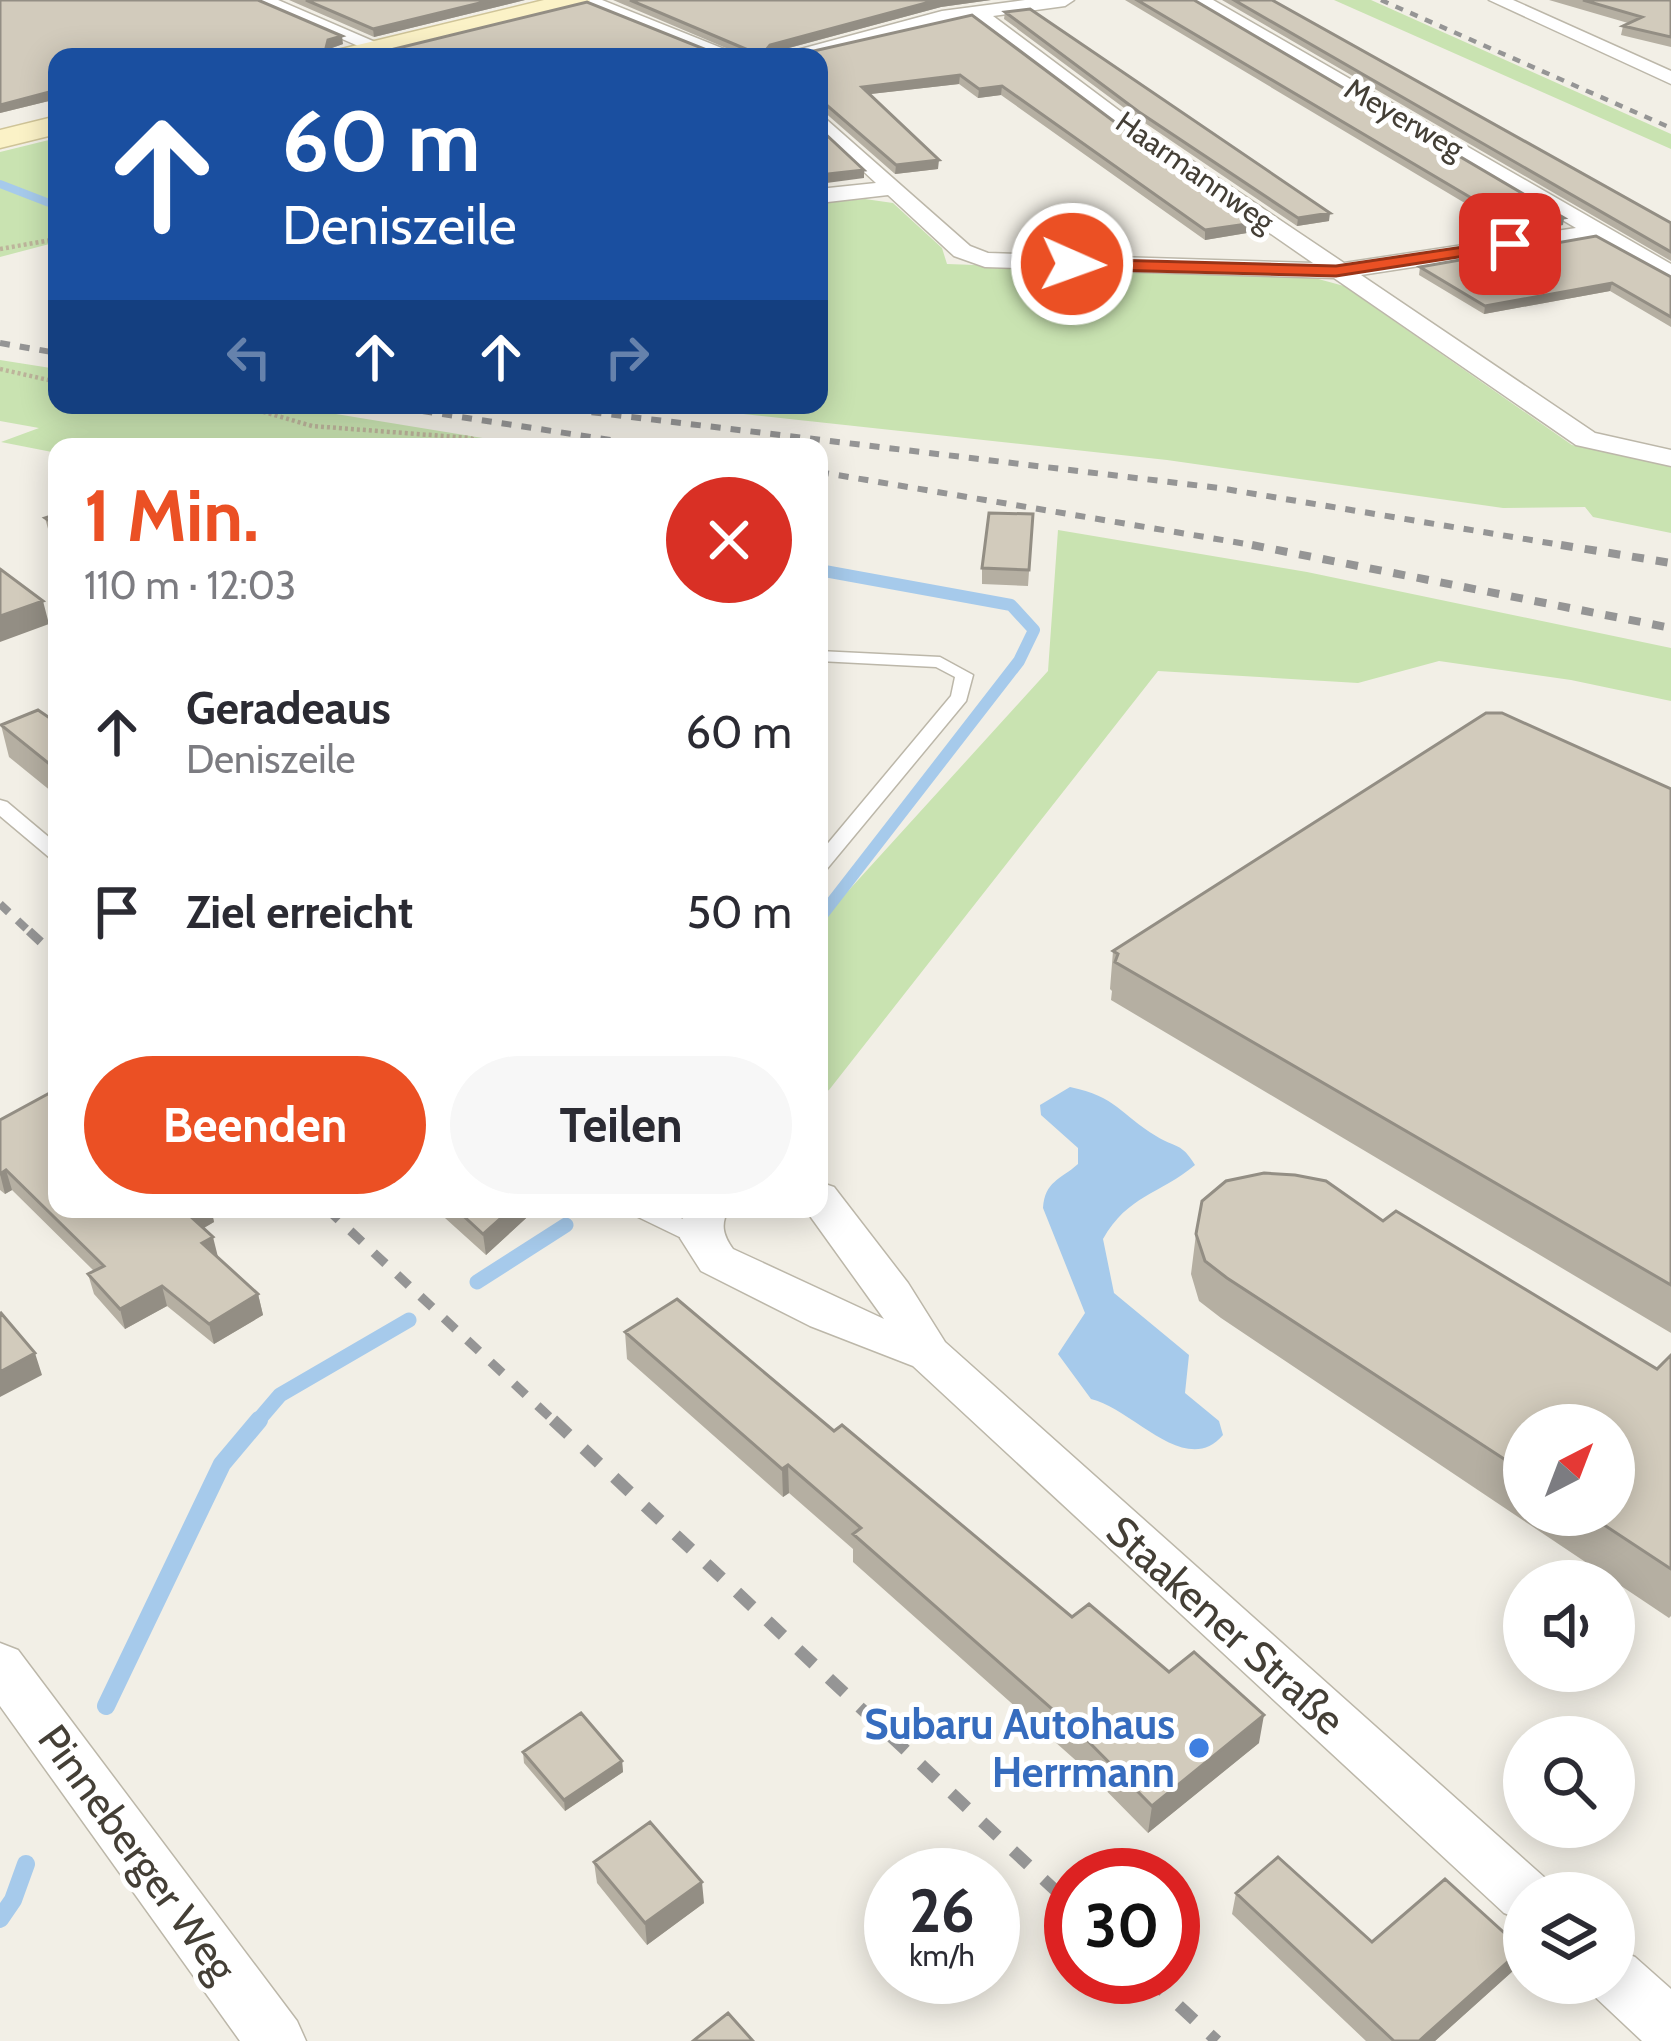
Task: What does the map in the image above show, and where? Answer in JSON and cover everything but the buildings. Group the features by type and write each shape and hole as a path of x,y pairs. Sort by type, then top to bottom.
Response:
{"street":[{"path":"262,0 380,48 581,0 710,48"},
{"path":"819,48 975,11 1065,0"},
{"name":"Meyerweg","path":"1200,0 1671,274"},
{"path":"1498,0 1671,78"},
{"name":"Haarmannweg","path":"975,11 1129,127 1586,439 1671,458"},
{"path":"0,139 48,127"},
{"path":"828,128 962,251 985,260 1336,271 1597,232"},
{"path":"828,195 890,188"},
{"name":"Staakener Straße","path":"828,1209 892,1294 929,1354 1503,1875"},
{"name":"Staakener Straße","path":"705,1224 717,1260 826,1314 929,1354"},
{"name":"Pinneberger Weg","path":"0,1665 276,2041"},
{"path":"1635,1996 1671,2030 1661,2041"}],"lane":[{"path":"828,656 940,662 964,675 960,697 828,855"},
{"path":"0,806 48,846"}],"path":[{"path":"0,249 48,241"},
{"path":"0,369 48,380"},
{"path":"271,414 312,426 458,438"}],"green space":[{"path":"1334,0 1371,0 1671,134 1671,149"},
{"path":"48,140 48,244 0,257 0,152"},
{"path":"865,199 893,203 942,248 947,264 1311,277 1344,286 1572,445 1671,466 1671,533 1593,517 1585,507 1503,508 1167,460 744,414 828,414 828,202"},
{"path":"0,360 48,368 48,414 336,414 483,438 48,438 48,451 1,442 39,428 0,421"},
{"path":"1058,530 1307,572 1671,648 1671,701 1571,680 1439,661 1358,683 1158,671 828,1090 828,913 1048,671"}],"water":[{"path":"1070,1087 1108,1101 1182,1149 1195,1165 1134,1204 1103,1239 1114,1293 1189,1355 1185,1393 1219,1421 1223,1435 1208,1446 1176,1445 1091,1399 1058,1354 1085,1313 1043,1208 1050,1186 1078,1164 1078,1148 1041,1115 1040,1105"}],"waterway":[{"path":"0,184 48,203"},
{"path":"828,572 1011,605 1034,630 1019,661 828,907"},
{"path":"477,1282 566,1225"},
{"path":"256,1423 280,1395 409,1320"},
{"path":"106,1706 222,1464 259,1420"},
{"path":"0,1919 13,1900 26,1864"}],"railway":[{"path":"1381,0 1671,128"},
{"path":"0,343 48,351"},
{"path":"442,414 598,438"},
{"path":"606,414 805,438"},
{"path":"828,441 1219,488 1561,545"},
{"path":"828,474 1270,548"},
{"path":"1252,545 1671,628"},
{"path":"1561,545 1671,563"},
{"path":"1561,545 1579,548"},
{"path":"0,904 32,934"},
{"path":"29,931 48,949"},
{"path":"337,1218 556,1423"},
{"path":"553,1420 1044,1880"},
{"path":"1177,2004 1217,2041"}],"place":[{"name":"Subaru Autohaus Herrmann","path":"1199,1748"}],"route":[{"path":"1072,264 1336,271 1510,244"}]}
